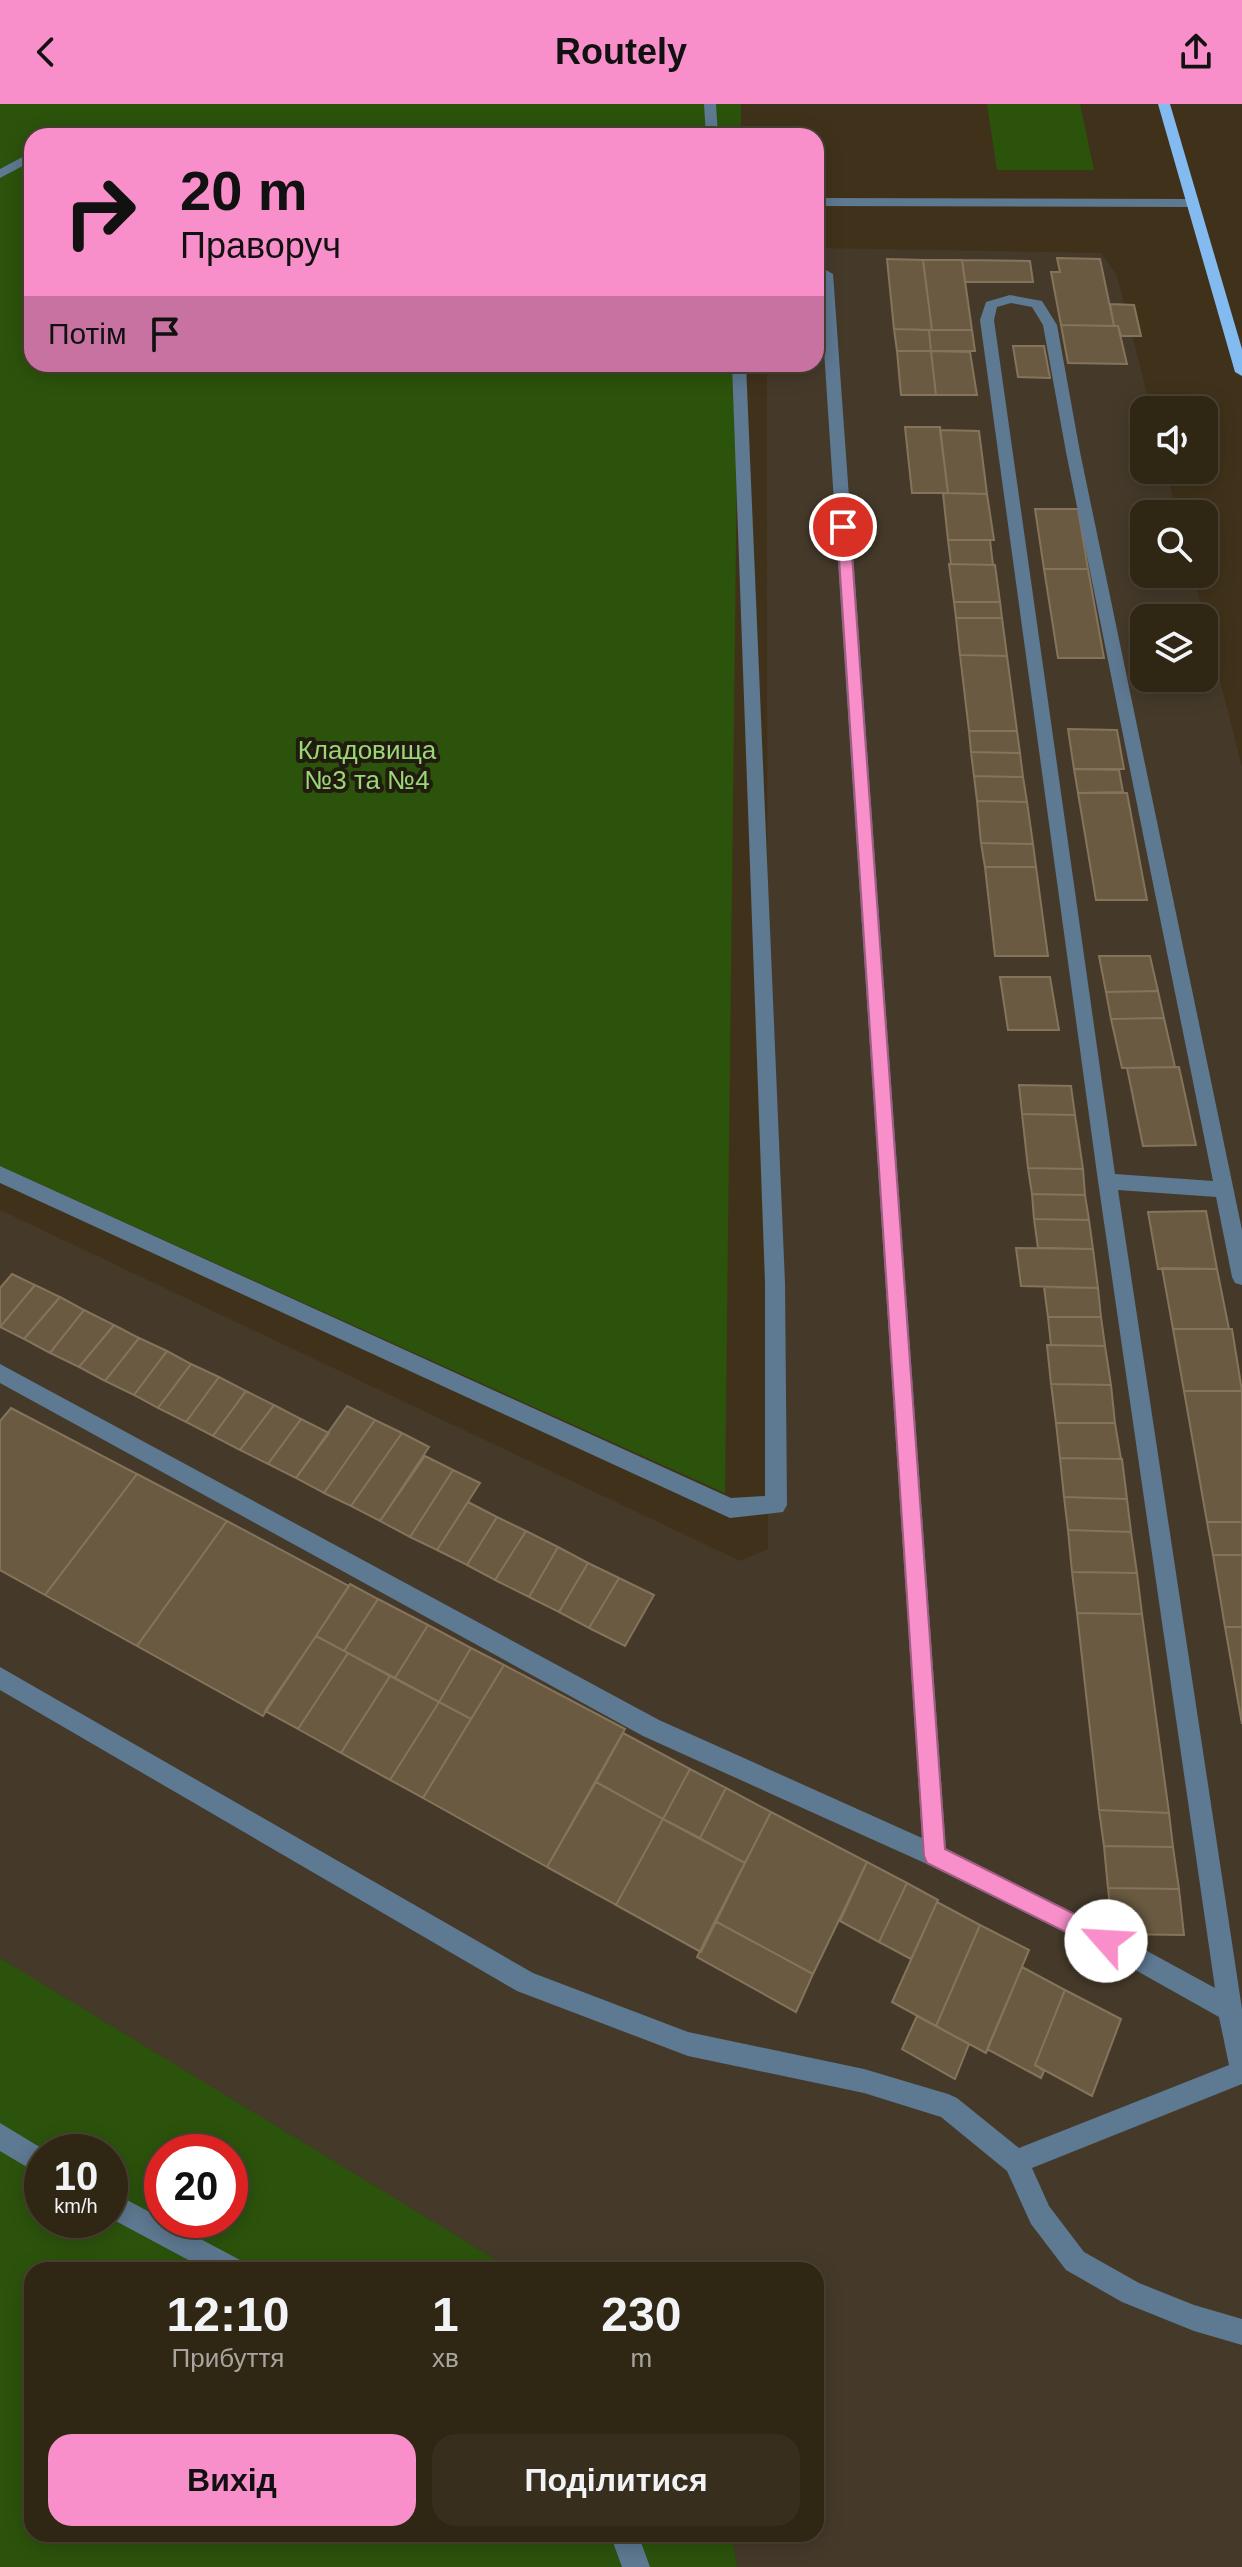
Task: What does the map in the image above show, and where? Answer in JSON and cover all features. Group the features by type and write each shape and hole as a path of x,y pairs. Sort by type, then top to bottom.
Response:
{"main road":[{"path":"1164,104 1242,372"}],"lane":[{"path":"710,104 712,128"},
{"path":"0,174 24,160"},
{"path":"824,202 1191,203"},
{"path":"826,274 935,1856"},
{"path":"1016,2162 1242,2070 1230,2010 1107,1181 987,320 991,305 1010,299 1037,304 1050,325 1073,452 1242,1277"},
{"path":"0,1174 730,1508 776,1505 775,1283 739,372"},
{"path":"1107,1181 1224,1190"},
{"path":"0,1373 651,1728 935,1856 1106,1941 1230,2010"},
{"path":"0,1678 526,1982 688,2044 864,2081 948,2107 1016,2162 1040,2215 1075,2261 1131,2293 1194,2318 1242,2332"},
{"path":"0,2136 24,2151"},
{"path":"128,2214 218,2262"},
{"path":"627,2542 636,2567"}],"shaded area":[{"path":"824,248 1101,253 1117,276 1147,396 1130,396 1130,484 1170,484 1174,500 1130,500 1130,588 1197,588 1201,604 1130,604 1130,692 1218,692 1218,672 1242,767 1242,2567 737,2567 733,2542 824,2542 824,2262 500,2262 0,1958 0,1210 740,1561 768,1549 767,372 824,372"}],"green space":[{"name":"Кладовища №3 та №4","path":"0,104 741,104 741,128 24,128 24,372 738,372 725,1493 0,1166"},
{"path":"987,104 1080,104 1094,170 997,170"},
{"path":"0,1958 500,2262 24,2262 24,2542 733,2542 737,2567 0,2567"}],"building":[{"path":"1057,258 1100,259 1114,326 1061,325 1051,272 1060,272"},
{"path":"887,259 923,260 932,330 894,329"},
{"path":"923,260 962,260 972,330 932,330"},
{"path":"962,260 1030,261 1033,282 965,282"},
{"path":"1110,304 1134,305 1141,336 1121,336 1118,326 1114,326"},
{"path":"1061,325 1118,326 1127,364 1068,363"},
{"path":"894,329 929,330 931,351 897,351"},
{"path":"929,330 972,330 975,351 931,351"},
{"path":"1013,346 1044,346 1050,378 1018,377"},
{"path":"897,351 931,351 936,395 901,395"},
{"path":"931,351 970,352 977,395 936,395"},
{"path":"905,427 940,427 948,493 912,493"},
{"path":"940,430 979,431 987,494 948,493"},
{"path":"943,493 987,494 994,540 948,540"},
{"path":"1035,509 1078,509 1088,569 1044,569"},
{"path":"948,540 990,540 993,565 951,564"},
{"path":"949,564 995,565 1000,602 954,602"},
{"path":"1044,569 1088,569 1104,658 1058,658"},
{"path":"954,602 1000,602 1002,618 956,618"},
{"path":"956,618 1002,618 1007,656 960,655"},
{"path":"960,655 1007,656 1017,731 969,731"},
{"path":"1068,729 1117,730 1124,769 1074,769"},
{"path":"969,731 1017,731 1020,753 971,752"},
{"path":"971,752 1020,753 1023,777 974,776"},
{"path":"1074,769 1119,770 1123,792 1078,793"},
{"path":"974,776 1023,777 1027,802 977,801"},
{"path":"1078,793 1127,793 1147,900 1096,900"},
{"path":"977,801 1027,802 1033,844 981,843"},
{"path":"981,843 1033,844 1036,867 985,867"},
{"path":"985,867 1036,867 1048,956 995,956"},
{"path":"1099,956 1150,956 1158,991 1106,992"},
{"path":"1000,977 1050,977 1059,1030 1008,1030"},
{"path":"1158,991 1164,1018 1111,1019 1106,992"},
{"path":"1164,1018 1175,1067 1122,1068 1111,1019"},
{"path":"1179,1067 1196,1145 1143,1146 1127,1068"},
{"path":"1019,1085 1071,1086 1075,1115 1022,1114"},
{"path":"1022,1114 1075,1115 1083,1169 1028,1168"},
{"path":"1028,1168 1083,1169 1085,1195 1032,1194"},
{"path":"1032,1194 1085,1195 1089,1220 1034,1219"},
{"path":"1206,1211 1217,1269 1158,1269 1148,1212"},
{"path":"1034,1219 1089,1220 1093,1249 1038,1248"},
{"path":"1016,1248 1093,1249 1098,1288 1021,1286"},
{"path":"1162,1268 1217,1269 1229,1329 1173,1329"},
{"path":"12,1274 35,1285 0,1327 0,1288"},
{"path":"35,1285 60,1297 24,1339 0,1327"},
{"path":"1044,1287 1098,1288 1101,1317 1048,1317"},
{"path":"60,1297 84,1310 50,1353 24,1339"},
{"path":"84,1310 114,1325 79,1367 50,1353"},
{"path":"1048,1317 1101,1317 1105,1346 1051,1345"},
{"path":"114,1325 139,1338 105,1381 79,1367"},
{"path":"1173,1329 1232,1329 1242,1391 1184,1391"},
{"path":"139,1338 167,1351 134,1395 105,1381"},
{"path":"1047,1345 1105,1346 1111,1385 1051,1384"},
{"path":"167,1351 191,1364 158,1408 134,1395"},
{"path":"191,1364 219,1377 186,1422 158,1408"},
{"path":"219,1377 246,1391 213,1436 186,1422"},
{"path":"1051,1384 1111,1385 1115,1423 1056,1423"},
{"path":"246,1391 274,1405 240,1450 213,1436"},
{"path":"1184,1391 1242,1391 1242,1522 1207,1522"},
{"path":"274,1405 301,1419 268,1464 240,1450"},
{"path":"347,1406 375,1420 324,1493 296,1478"},
{"path":"11,1408 137,1474 45,1595 0,1570 0,1421"},
{"path":"301,1419 329,1433 296,1478 268,1464"},
{"path":"375,1420 402,1433 351,1506 324,1493"},
{"path":"1056,1423 1115,1423 1121,1459 1060,1458"},
{"path":"402,1433 429,1447 380,1521 351,1506"},
{"path":"425,1456 453,1470 410,1537 380,1521"},
{"path":"1060,1458 1122,1459 1127,1499 1064,1497"},
{"path":"453,1470 480,1483 437,1550 410,1537"},
{"path":"137,1474 227,1521 137,1646 45,1595"},
{"path":"1064,1497 1127,1499 1131,1532 1068,1530"},
{"path":"468,1502 497,1517 467,1565 437,1550"},
{"path":"497,1517 526,1531 495,1580 467,1565"},
{"path":"227,1521 349,1586 263,1716 137,1646"},
{"path":"1207,1522 1242,1522 1242,1555 1213,1555"},
{"path":"1068,1530 1131,1532 1137,1573 1072,1572"},
{"path":"526,1531 558,1547 529,1597 495,1580"},
{"path":"558,1547 588,1563 559,1612 529,1597"},
{"path":"1213,1555 1242,1555 1242,1627 1225,1627"},
{"path":"588,1563 619,1578 589,1628 559,1612"},
{"path":"1072,1572 1137,1573 1142,1614 1077,1613"},
{"path":"619,1578 654,1595 625,1646 589,1628"},
{"path":"350,1584 378,1599 344,1651 316,1636"},
{"path":"378,1599 428,1625 395,1678 344,1651"},
{"path":"1077,1613 1142,1614 1169,1813 1099,1810"},
{"path":"428,1625 471,1648 439,1702 395,1678"},
{"path":"1225,1627 1242,1627 1242,1724"},
{"path":"316,1636 348,1653 298,1729 265,1711"},
{"path":"471,1648 504,1665 471,1719 439,1702"},
{"path":"348,1653 390,1676 341,1753 298,1729"},
{"path":"504,1665 625,1729 547,1867 423,1798"},
{"path":"390,1676 439,1702 390,1780 341,1753"},
{"path":"439,1702 471,1719 423,1798 390,1780"},
{"path":"623,1733 690,1769 663,1819 596,1782"},
{"path":"690,1769 726,1788 700,1838 663,1819"},
{"path":"596,1782 663,1819 616,1905 547,1867"},
{"path":"726,1788 771,1812 745,1863 700,1838"},
{"path":"1099,1810 1169,1813 1173,1847 1104,1846"},
{"path":"771,1812 867,1862 813,1974 715,1921"},
{"path":"663,1819 745,1863 701,1952 616,1905"},
{"path":"1104,1846 1173,1847 1179,1889 1108,1888"},
{"path":"867,1862 907,1883 879,1942 840,1921"},
{"path":"907,1883 938,1900 911,1959 879,1942"},
{"path":"1108,1888 1179,1889 1184,1935 1113,1934"},
{"path":"937,1902 980,1925 936,2026 892,2002"},
{"path":"715,1921 813,1974 796,2012 697,1957"},
{"path":"980,1925 1029,1950 986,2053 936,2026"},
{"path":"1022,1967 1065,1990 1035,2065 1044,2071 1041,2078 987,2049"},
{"path":"1065,1990 1121,2019 1092,2096 1035,2065"},
{"path":"917,2016 969,2044 955,2079 902,2049"}],"route":[{"path":"843,527 935,1856 1106,1941"}]}
